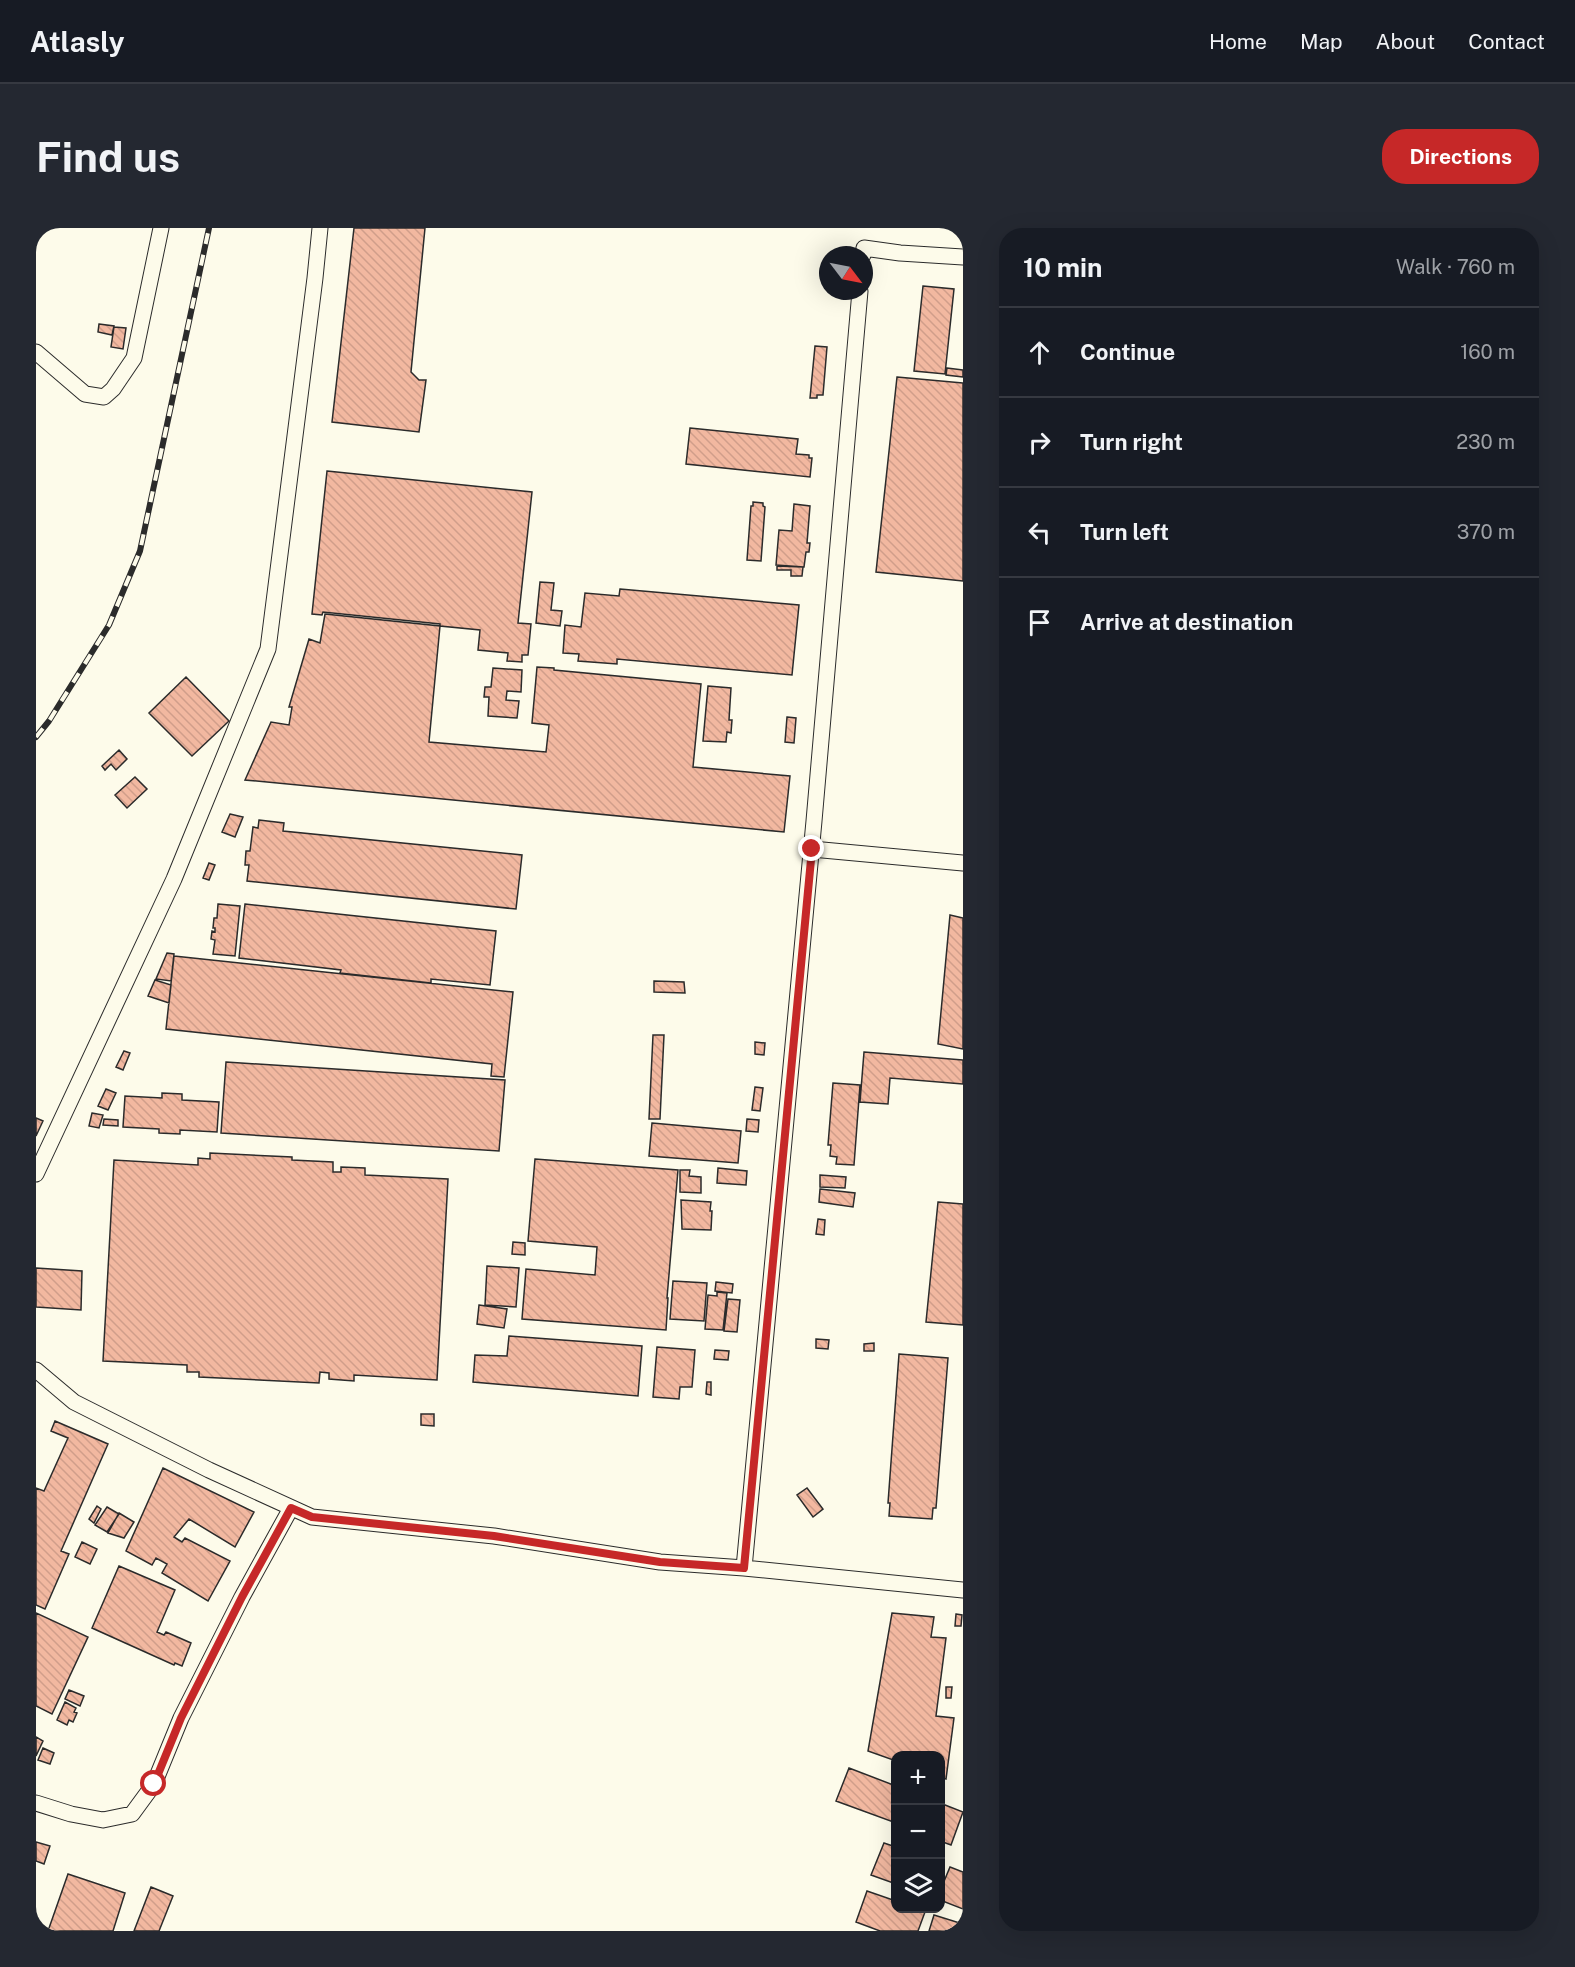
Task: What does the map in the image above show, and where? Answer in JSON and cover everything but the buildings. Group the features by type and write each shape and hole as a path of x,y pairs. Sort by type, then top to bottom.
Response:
{"lane":[{"path":"36,352 85,394 104,397 113,389 134,358 161,228"},
{"path":"36,1174 174,879 268,649 320,228"},
{"path":"873,250 900,254 963,257"},
{"path":"744,1568 812,849 859,300"},
{"path":"812,849 963,863"},
{"path":"36,1370 74,1402 209,1470 312,1517 494,1536 660,1562 963,1590"},
{"path":"36,1803 71,1814 103,1820 132,1814 154,1784 181,1718 242,1597 291,1508"}],"railway":[{"path":"36,737 49,721 109,625 140,551 209,228"}],"route":[{"path":"154,1784 181,1718 242,1597 291,1508 312,1517 494,1536 660,1562 744,1568 812,849"}]}
